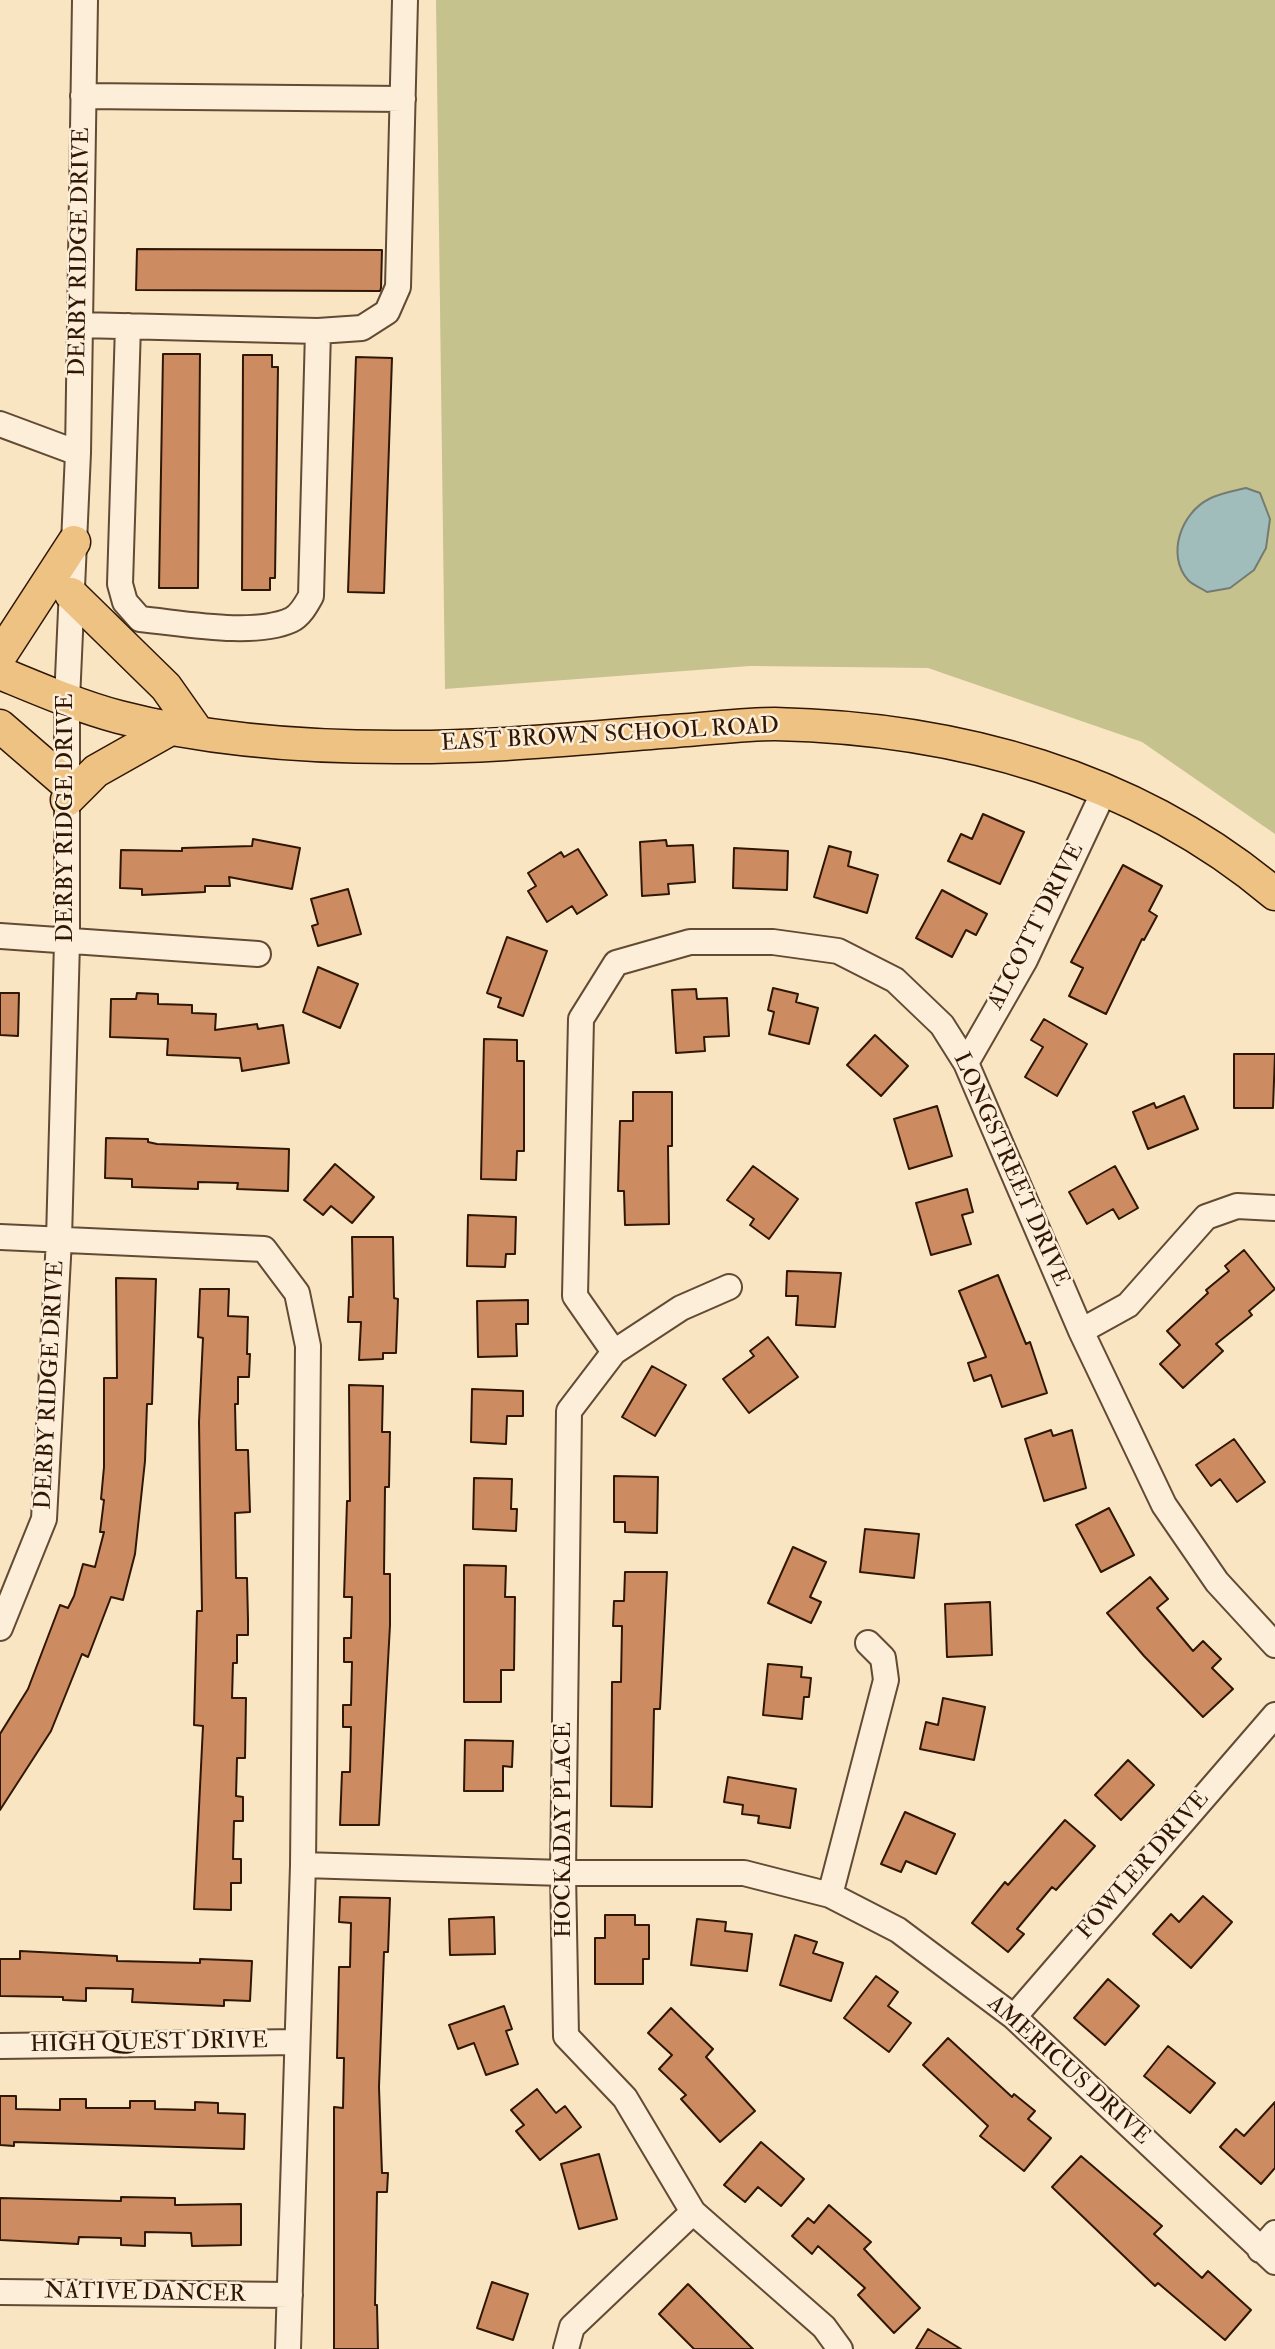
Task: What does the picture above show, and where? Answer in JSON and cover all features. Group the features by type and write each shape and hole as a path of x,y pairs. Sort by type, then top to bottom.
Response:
{"main road":[{"path":"0,656 74,542"},
{"path":"0,726 67,792 96,771 185,729 166,687 71,594"},
{"name":"EAST BROWN SCHOOL ROAD","path":"0,673 67,700 121,717 275,741 394,747 472,746 773,724 918,736 1017,757 1105,789 1168,819 1275,894"}],"street":[{"name":"DERBY RIDGE DRIVE","path":"0,1628 44,1519 59,1239 67,942 67,700 78,453 85,0"},
{"path":"80,325 318,331 362,328 387,312 398,287 405,0"},
{"path":"83,96 402,99"},
{"path":"128,326 120,584 125,603 141,619 223,626 267,626 293,620 311,596 318,331"},
{"path":"0,424 78,453"},
{"name":"ALCOTT DRIVE","path":"966,1063 1025,960 1105,789"},
{"path":"0,936 258,954"},
{"name":"LONGSTREET DRIVE","path":"614,1352 575,1296 581,1018 616,963 690,942 773,942 838,951 895,980 942,1025 966,1063 1081,1331 1164,1505 1217,1582 1275,1645"},
{"path":"1081,1331 1128,1305 1206,1217 1237,1206 1275,1208"},
{"path":"0,1237 264,1249 297,1293 309,1346 303,1865 288,2349"},
{"name":"HOCKADAY PLACE","path":"729,1287 681,1308 614,1352 569,1411 563,1873 566,2036 625,2098 693,2213 824,2327 840,2349"},
{"path":"830,1895 886,1680 883,1658 868,1643"},
{"name":"FOWLER DRIVE","path":"1014,2017 1275,1715"},
{"name":"AMERICUS DRIVE","path":"303,1865 563,1873 744,1873 830,1895 898,1930 1014,2017 1270,2248"},
{"name":"HIGH QUEST DRIVE","path":"0,2046 298,2042"},
{"path":"566,2349 572,2327 693,2213"},
{"name":"NATIVE DANCER","path":"0,2292 290,2295"}],"shaded area":[{"path":"436,0 1275,0 1275,834 1142,742 928,668 750,666 445,689"}],"water":[{"path":"1246,488 1260,493 1270,519 1266,548 1254,570 1230,588 1207,592 1190,582 1181,570 1178,547 1184,524 1199,505 1209,499"}],"building":[{"path":"137,249 382,250 381,288 380,291 136,290"},
{"path":"163,354 200,354 198,588 159,588"},
{"path":"243,355 272,355 272,367 278,367 275,578 270,578 270,590 242,590"},
{"path":"356,357 392,358 384,593 348,592"},
{"path":"983,814 1024,832 1000,884 948,861 961,834 972,839"},
{"path":"253,839 300,848 292,889 229,877 230,886 205,886 205,892 142,895 142,889 120,888 121,850 182,851 182,848 252,846"},
{"path":"666,840 667,846 693,845 695,882 668,884 669,894 642,896 640,842"},
{"path":"829,846 851,852 848,866 878,875 867,913 814,897"},
{"path":"734,848 788,851 787,890 733,888"},
{"path":"578,849 607,895 577,914 572,906 547,922 528,891 536,886 528,873 561,852 564,857"},
{"path":"1123,865 1162,886 1149,911 1157,916 1144,940 1142,939 1106,1014 1069,996 1083,968 1071,962"},
{"path":"348,889 361,934 318,946 312,926 318,924 311,899"},
{"path":"942,890 987,914 976,935 966,930 952,957 916,938"},
{"path":"507,937 547,951 523,1016 498,1007 501,998 487,993"},
{"path":"318,967 358,984 340,1028 303,1012"},
{"path":"773,988 798,994 796,1002 818,1008 809,1044 769,1034 774,1012 768,1010"},
{"path":"696,989 697,999 727,998 729,1036 704,1037 705,1051 676,1053 672,990"},
{"path":"0,993 19,993 18,1036 0,1035"},
{"path":"137,993 158,994 158,1004 192,1005 192,1013 216,1014 215,1030 257,1024 258,1029 283,1025 289,1063 242,1071 240,1058 167,1055 168,1039 110,1037 111,999 136,999"},
{"path":"1044,1019 1087,1044 1057,1096 1025,1077 1043,1047 1031,1040"},
{"path":"875,1035 908,1066 881,1096 847,1065"},
{"path":"484,1039 517,1040 517,1061 524,1061 524,1151 517,1151 516,1180 481,1179"},
{"path":"1234,1054 1275,1054 1273,1108 1234,1108"},
{"path":"633,1092 672,1092 672,1146 668,1146 669,1224 625,1225 624,1191 618,1191 620,1121 633,1121"},
{"path":"1184,1096 1198,1129 1148,1149 1133,1112 1154,1103 1156,1108"},
{"path":"937,1106 952,1156 909,1169 894,1119"},
{"path":"106,1138 148,1139 148,1142 157,1144 289,1149 288,1191 237,1189 238,1183 198,1182 198,1189 132,1187 132,1179 105,1178"},
{"path":"335,1164 374,1197 352,1223 331,1206 323,1215 304,1200"},
{"path":"753,1166 798,1199 769,1239 750,1225 754,1219 727,1200"},
{"path":"1115,1166 1138,1208 1119,1219 1113,1209 1087,1224 1069,1192"},
{"path":"967,1189 973,1212 962,1215 971,1244 931,1255 916,1203"},
{"path":"468,1215 516,1217 515,1254 506,1254 505,1267 467,1266"},
{"path":"352,1237 393,1237 394,1298 398,1299 396,1353 383,1353 383,1359 359,1360 361,1322 348,1322 349,1297 353,1297"},
{"path":"1244,1250 1275,1289 1249,1311 1252,1315 1216,1344 1223,1351 1183,1388 1160,1364 1180,1345 1167,1331 1208,1293 1206,1290 1229,1271 1225,1266"},
{"path":"787,1271 841,1273 835,1327 796,1325 798,1296 786,1296"},
{"path":"998,1275 1026,1344 1030,1342 1047,1393 1002,1407 991,1375 974,1381 968,1363 986,1357 959,1291"},
{"path":"116,1278 156,1279 152,1404 147,1404 145,1461 135,1554 123,1600 111,1597 88,1657 82,1654 51,1731 0,1810 0,1734 28,1689 60,1605 68,1608 74,1596 83,1564 95,1567 104,1532 100,1532 104,1500 101,1499 104,1467 104,1378 117,1378"},
{"path":"200,1289 229,1289 228,1316 248,1317 247,1354 250,1354 249,1377 238,1377 238,1404 235,1404 236,1450 248,1450 250,1512 235,1513 236,1578 247,1578 248,1635 237,1635 237,1663 233,1663 232,1698 246,1698 245,1758 237,1758 236,1796 243,1797 243,1821 234,1821 233,1859 241,1859 241,1883 231,1883 231,1910 194,1909 203,1726 194,1725 197,1611 202,1611 199,1422 203,1338 198,1337"},
{"path":"528,1300 528,1324 516,1324 517,1356 478,1357 477,1301"},
{"path":"768,1337 798,1377 749,1413 723,1379 754,1356 750,1351"},
{"path":"652,1366 686,1385 655,1436 622,1417"},
{"path":"349,1385 383,1386 382,1432 390,1432 389,1487 385,1487 384,1574 390,1574 390,1625 379,1825 340,1825 342,1772 350,1772 351,1727 343,1727 343,1705 351,1705 352,1662 344,1662 344,1638 351,1638 352,1597 344,1597 347,1501 350,1501"},
{"path":"472,1389 523,1391 523,1416 507,1416 506,1444 471,1442"},
{"path":"1051,1430 1053,1436 1072,1430 1086,1488 1044,1501 1025,1439"},
{"path":"1234,1439 1265,1482 1237,1502 1220,1479 1211,1486 1196,1465"},
{"path":"614,1476 658,1477 657,1533 625,1532 625,1522 614,1522"},
{"path":"474,1478 512,1479 511,1509 517,1509 516,1531 473,1529"},
{"path":"1109,1508 1134,1555 1101,1572 1076,1525"},
{"path":"865,1529 919,1534 914,1578 860,1572"},
{"path":"793,1547 826,1562 810,1597 821,1602 811,1623 768,1603"},
{"path":"464,1565 506,1566 505,1597 515,1597 514,1670 501,1670 501,1702 464,1702"},
{"path":"625,1572 667,1572 660,1709 654,1709 652,1807 611,1806 612,1682 621,1682 622,1626 613,1626 614,1601 624,1601"},
{"path":"1150,1577 1168,1599 1157,1608 1193,1651 1203,1641 1221,1659 1212,1668 1233,1689 1203,1717 1107,1613"},
{"path":"990,1602 992,1655 947,1657 945,1604"},
{"path":"768,1664 802,1667 801,1677 811,1678 809,1697 804,1697 802,1719 763,1715"},
{"path":"943,1698 985,1707 974,1760 920,1749 926,1722 938,1725"},
{"path":"465,1740 513,1741 512,1767 503,1766 503,1791 464,1791"},
{"path":"1128,1760 1154,1785 1121,1820 1095,1795"},
{"path":"728,1777 796,1789 790,1828 758,1823 759,1816 742,1814 743,1805 724,1802"},
{"path":"905,1812 955,1834 936,1874 906,1861 901,1872 881,1864"},
{"path":"1065,1820 1095,1846 1056,1890 1052,1887 1017,1929 1024,1934 1008,1952 972,1923 1005,1882 1008,1885"},
{"path":"1203,1896 1232,1922 1191,1968 1153,1934 1171,1914 1179,1922"},
{"path":"340,1897 390,1898 388,1952 384,1952 379,2087 382,2173 388,2173 387,2192 377,2192 375,2305 378,2349 334,2349 334,2107 343,2108 344,2058 337,2058 339,1967 350,1967 351,1923 339,1922"},
{"path":"605,1915 635,1915 635,1925 649,1925 649,1959 643,1959 643,1984 595,1984 595,1938 605,1938"},
{"path":"494,1917 495,1954 450,1955 449,1919"},
{"path":"697,1919 726,1922 725,1931 752,1934 747,1971 691,1965"},
{"path":"795,1935 817,1942 813,1953 843,1963 831,2001 780,1985"},
{"path":"20,1951 117,1956 117,1961 252,1961 250,2001 224,2000 224,2006 132,2002 133,1989 86,1988 86,2001 63,2000 63,1997 0,1996 0,1959 20,1959"},
{"path":"876,1976 898,1992 888,2006 911,2023 889,2052 844,2018"},
{"path":"1108,1979 1139,2006 1105,2045 1074,2018"},
{"path":"504,2006 512,2029 506,2031 518,2064 486,2075 474,2043 458,2049 449,2025"},
{"path":"671,2008 713,2049 706,2057 755,2111 720,2142 681,2099 686,2095 659,2069 672,2055 648,2033"},
{"path":"948,2038 1012,2097 1014,2094 1035,2111 1028,2119 1051,2138 1024,2171 980,2136 988,2126 923,2065"},
{"path":"1168,2046 1215,2083 1190,2113 1144,2076"},
{"path":"537,2089 556,2113 565,2106 581,2127 540,2160 516,2131 524,2125 511,2110"},
{"path":"0,2096 16,2096 16,2109 60,2110 60,2099 86,2099 86,2108 130,2108 130,2101 155,2101 155,2109 195,2110 195,2102 218,2103 218,2113 245,2114 244,2149 14,2142 14,2146 0,2145"},
{"path":"1275,2102 1275,2168 1261,2184 1220,2147 1236,2129 1244,2136"},
{"path":"761,2142 804,2179 781,2206 758,2187 745,2202 724,2185"},
{"path":"599,2154 617,2219 579,2229 561,2164"},
{"path":"1081,2156 1162,2226 1154,2234 1202,2278 1208,2271 1251,2310 1225,2340 1158,2283 1155,2286 1052,2187"},
{"path":"121,2197 175,2198 175,2205 241,2204 241,2245 192,2246 191,2233 145,2232 145,2246 121,2245 121,2238 79,2237 78,2244 0,2240 0,2198 121,2201"},
{"path":"829,2205 871,2242 864,2249 920,2308 894,2333 858,2295 865,2288 818,2246 812,2254 792,2236 808,2218 814,2223"},
{"path":"492,2282 528,2294 513,2340 477,2328"},
{"path":"688,2284 753,2349 694,2349 659,2314"},
{"path":"928,2329 961,2349 916,2349"}]}
